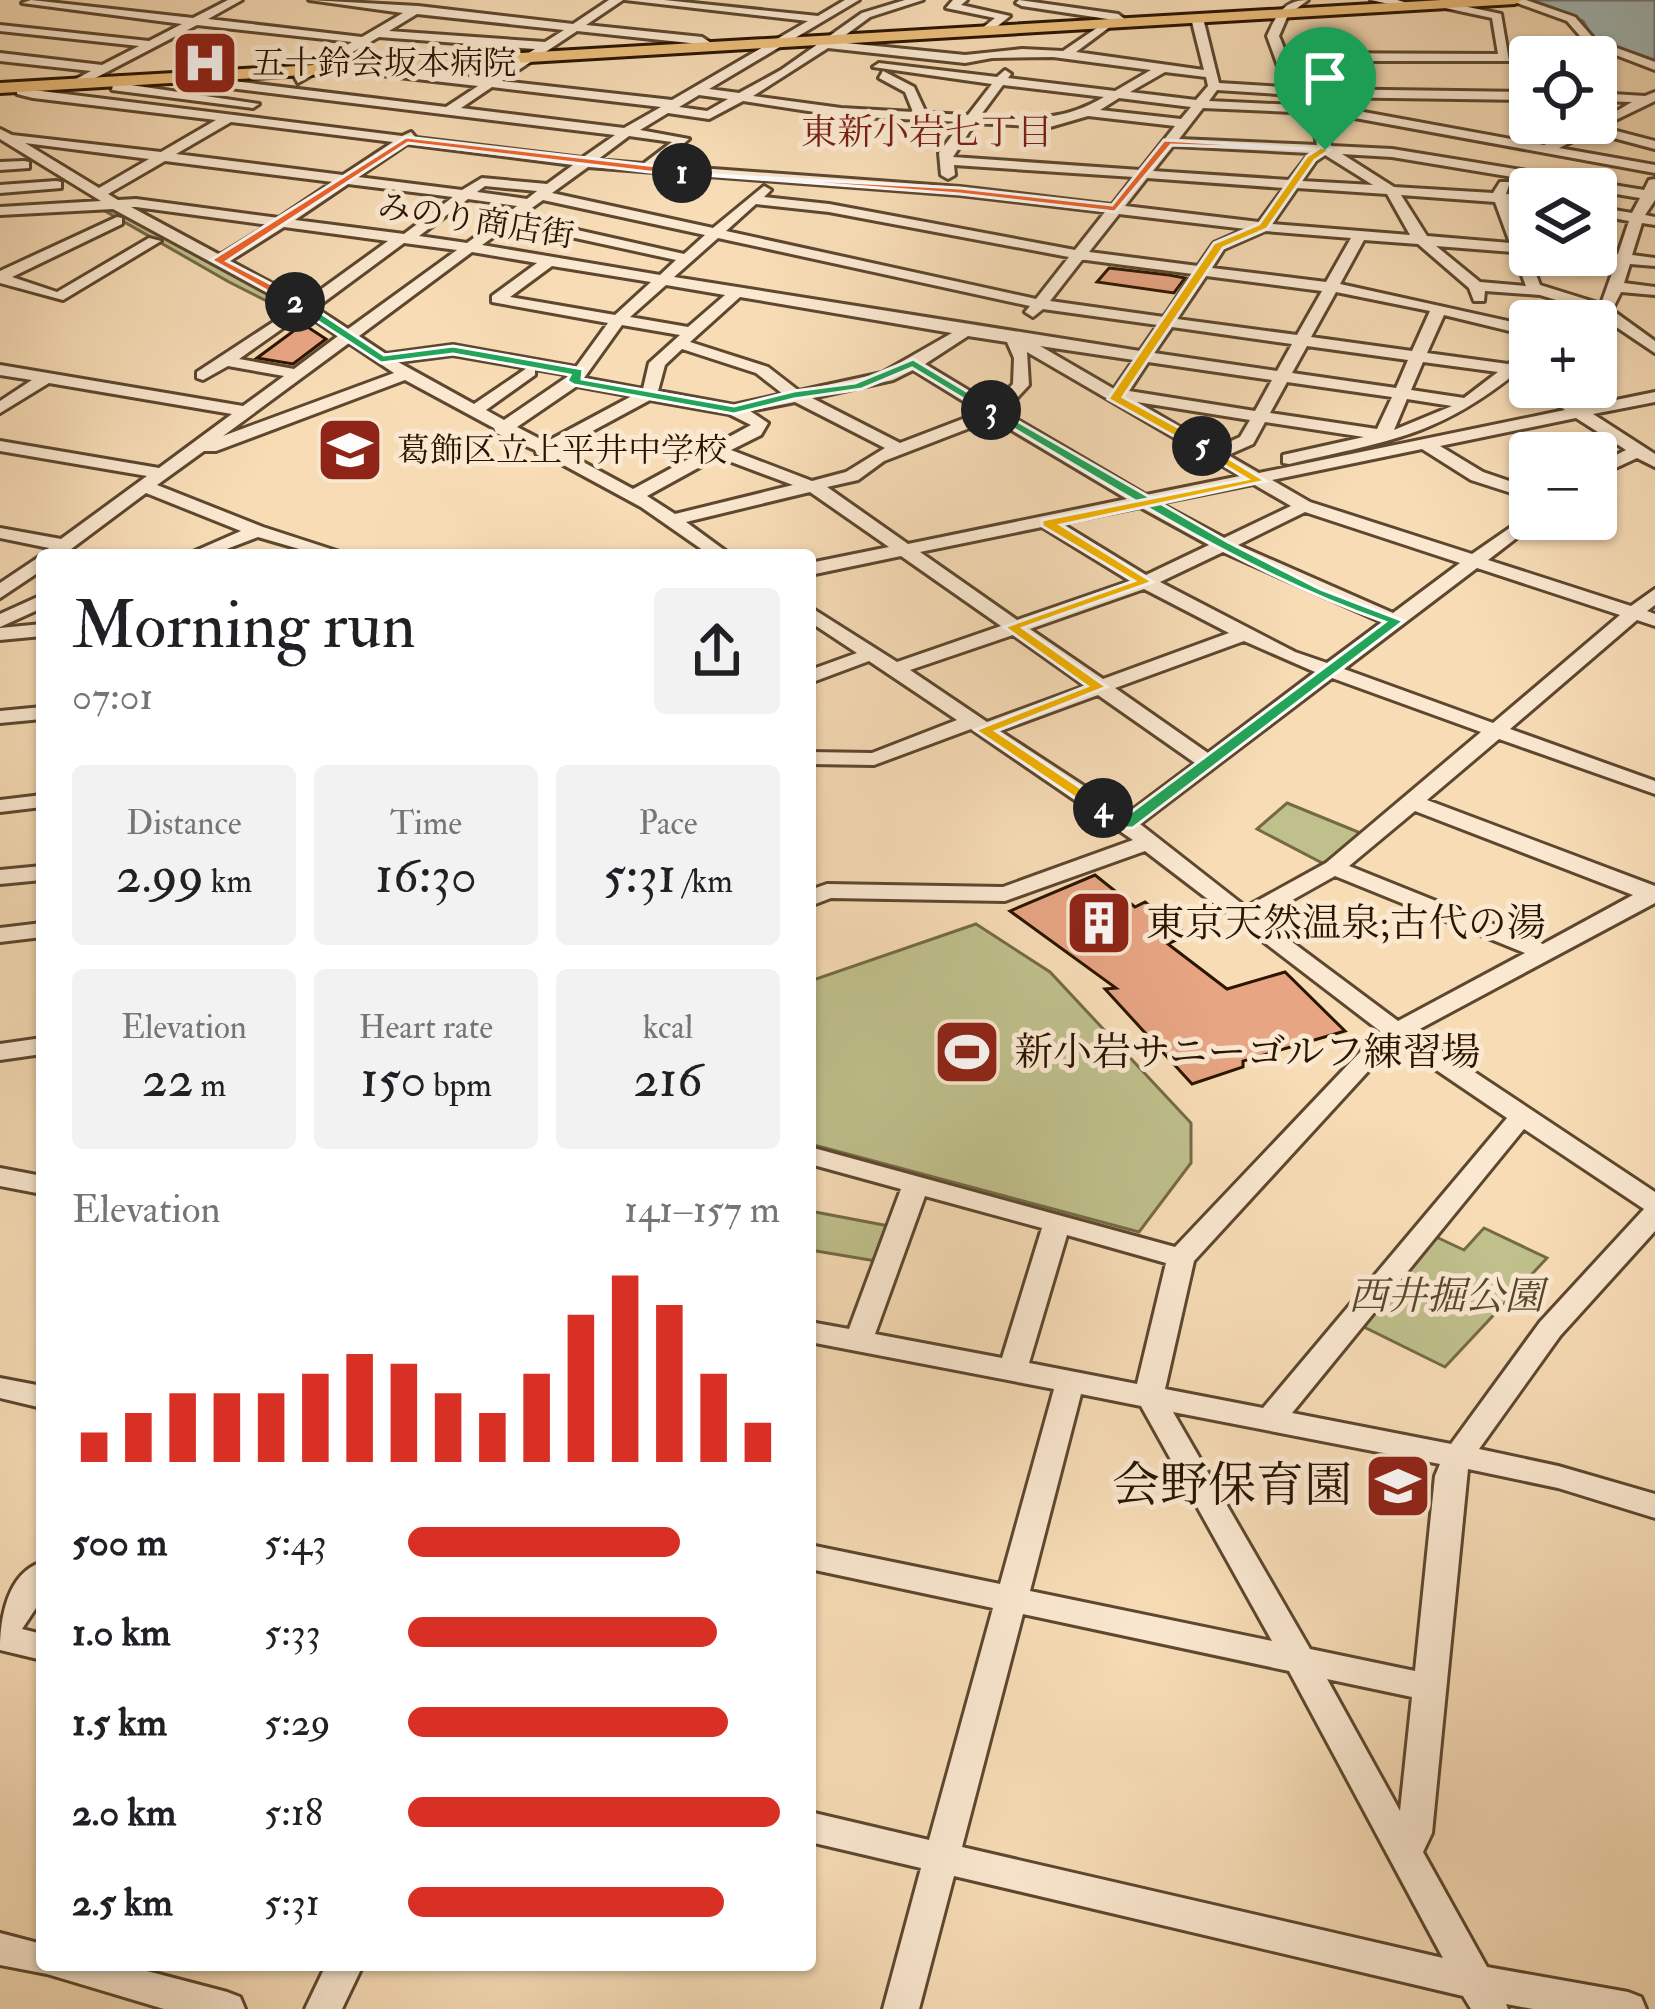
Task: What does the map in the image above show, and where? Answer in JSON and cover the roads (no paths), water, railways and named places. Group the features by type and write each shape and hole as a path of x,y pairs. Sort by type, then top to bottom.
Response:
{"main road":[{"path":"0,88 826,42 1292,6 1515,0"}],"street":[{"path":"78,83 236,0"},
{"path":"315,0 702,41 711,47"},
{"path":"0,212 94,200 433,0"},
{"path":"217,260 617,0"},
{"path":"632,0 817,19"},
{"path":"59,549 625,134 854,0"},
{"path":"375,66 381,71 709,116 869,14 916,0"},
{"path":"1025,0 1022,2 1118,17 1116,23 1062,57"},
{"path":"1270,0 1292,6 1273,36 1284,66 1315,92 1324,110 1319,123 1325,150 1393,192 1415,236 1476,286 1480,296 1471,310 1443,311"},
{"path":"1377,0 1412,6"},
{"path":"1515,0 1571,19 1591,42 1655,66"},
{"path":"954,1 950,6 1004,16 985,31"},
{"path":"0,17 32,2 362,40"},
{"path":"1281,57 1505,58 1497,16 1440,4"},
{"path":"889,9 926,17"},
{"path":"575,10 598,13"},
{"path":"834,10 869,14"},
{"path":"1013,338 1200,104 1211,80 1193,14"},
{"path":"0,28 150,45"},
{"path":"376,33 547,46"},
{"path":"826,42 965,59 999,66 1005,73 948,157 947,191 914,224"},
{"path":"886,51 890,57 874,73 903,81 916,93 921,118"},
{"path":"965,59 987,54 1062,57 1315,92 1509,95"},
{"path":"0,57 102,69"},
{"path":"879,67 1200,104 1324,110 1655,169"},
{"path":"696,91 832,111 1050,123 1087,112 1161,69"},
{"path":"203,76 212,82 683,140 645,169"},
{"path":"120,80 116,87 253,104"},
{"path":"21,86 21,91 34,94 645,169 947,191 1263,227 1509,246"},
{"path":"1409,155 1440,104 1430,91"},
{"path":"1617,98 1651,100"},
{"path":"1617,113 1651,100"},
{"path":"832,111 822,122 877,128"},
{"path":"1087,112 1184,123"},
{"path":"1617,136 1655,146"},
{"path":"3,140 464,195 540,196"},
{"path":"3,140 24,164 56,185 94,200"},
{"path":"3,140 94,200 217,260 299,312"},
{"path":"1168,142 1209,149 1409,155 1509,172"},
{"path":"1524,168 1553,144"},
{"path":"1115,395 1219,246 1263,227 1311,158 1325,150"},
{"path":"948,157 1142,174 1232,174 1292,185 1509,197"},
{"path":"0,166 24,164"},
{"path":"203,375 491,181 715,236 1040,304 1509,369"},
{"path":"502,429 576,377 617,320 775,181"},
{"path":"1498,195 1509,183"},
{"path":"0,189 56,185"},
{"path":"1611,300 1637,218 1652,190 1617,186"},
{"path":"1498,195 1509,217"},
{"path":"753,200 1078,254 1331,287 1509,326"},
{"path":"116,212 154,242 333,324 406,374 633,496 714,549"},
{"path":"0,277 116,212"},
{"name":"みのり商店街","path":"116,212 282,222 404,238 965,331 1468,403"},
{"path":"1617,215 1655,221"},
{"path":"509,219 689,259"},
{"path":"1217,454 1247,440 1331,287 1347,267 1361,233"},
{"path":"0,277 58,297 154,242"},
{"path":"1617,258 1655,262"},
{"path":"548,262 496,299 685,337 762,370 794,395 900,449"},
{"path":"1530,276 1538,291"},
{"path":"1476,286 1538,291 1569,300"},
{"path":"1616,287 1655,291"},
{"path":"543,451 650,393 657,363 737,292"},
{"path":"1383,435 1443,311"},
{"path":"1617,321 1655,348"},
{"path":"734,410 858,386 944,348 965,331"},
{"path":"1013,338 1304,506 1655,620"},
{"path":"673,520 852,476 878,457 995,412 1022,385 1022,358 1013,338"},
{"path":"381,359 453,350 734,410 760,422 754,431 633,496"},
{"path":"225,361 290,379 335,400"},
{"path":"913,363 1222,545 1315,592 1396,621"},
{"path":"0,370 244,411"},
{"path":"816,568 1149,503 1251,476 1443,417 1509,370"},
{"path":"473,412 529,371"},
{"path":"190,452 406,374"},
{"path":"0,408 46,378"},
{"path":"1115,395 1383,435"},
{"path":"1251,476 1428,446 1655,397"},
{"path":"1571,408 1655,462"},
{"path":"1428,446 1477,476 1509,487"},
{"path":"0,462 9,447 152,480 257,531 319,549"},
{"path":"717,451 816,488 1209,763"},
{"path":"1617,462 1638,451"},
{"path":"1420,469 1445,457"},
{"path":"895,669 1146,582 1304,506"},
{"path":"1048,523 1245,634 1330,671 1655,788"},
{"path":"210,549 257,531"},
{"path":"0,533 55,549"},
{"path":"1127,824 1509,535"},
{"path":"0,592 36,566"},
{"path":"1246,916 1334,868 1655,595"},
{"path":"0,621 36,604"},
{"path":"816,617 1127,824 1396,1031 1655,1204"},
{"path":"0,634 36,631"},
{"path":"816,758 874,759 1099,687 1245,634"},
{"path":"816,675 871,654"},
{"path":"0,717 36,713"},
{"path":"0,806 36,802"},
{"path":"1412,802 1654,894"},
{"path":"816,896 827,891 1005,894 1148,842"},
{"path":"1334,868 1542,952"},
{"path":"0,877 36,874"},
{"path":"1483,1996 1312,1680 1295,1658 1149,1395 1181,1258 1396,1031 1654,894"},
{"path":"0,935 36,931"},
{"path":"0,1052 36,1047"},
{"path":"1270,1420 1521,1117"},
{"path":"816,1157 1181,1258"},
{"path":"0,1177 36,1179"},
{"path":"859,1341 916,1184"},
{"path":"1405,1854 1415,1833 1450,1476 1458,1456 1550,1329 1655,1214"},
{"path":"1012,1371 1057,1223"},
{"path":"816,1333 1458,1456 1655,1506"},
{"path":"901,2009 1070,1382"},
{"path":"0,1388 36,1396"},
{"path":"816,1558 1428,1687"},
{"path":"36,1583 0,1637 36,1646"},
{"path":"816,1828 1483,1996 1628,2009"},
{"path":"0,1949 36,1958"},
{"path":"84,1971 227,2009"},
{"path":"323,2009 342,1971"}],"water":[{"path":"1528,0 1655,0 1655,62 1617,49 1617,36 1592,36 1583,21"}],"place":[{"name":"五十鈴会坂本病院","path":"205,63"},
{"name":"葛飾区立上平井中学校","path":"350,450"},
{"name":"東京天然温泉;古代の湯","path":"1099,923"},
{"name":"新小岩サニーゴルフ練習場","path":"967,1052"},
{"name":"会野保育園","path":"1398,1486"}],"district":[{"name":"東新小岩七丁目","path":"927,132"}],"park label":[{"name":"西井掘公園","path":"1446,1296"}]}
